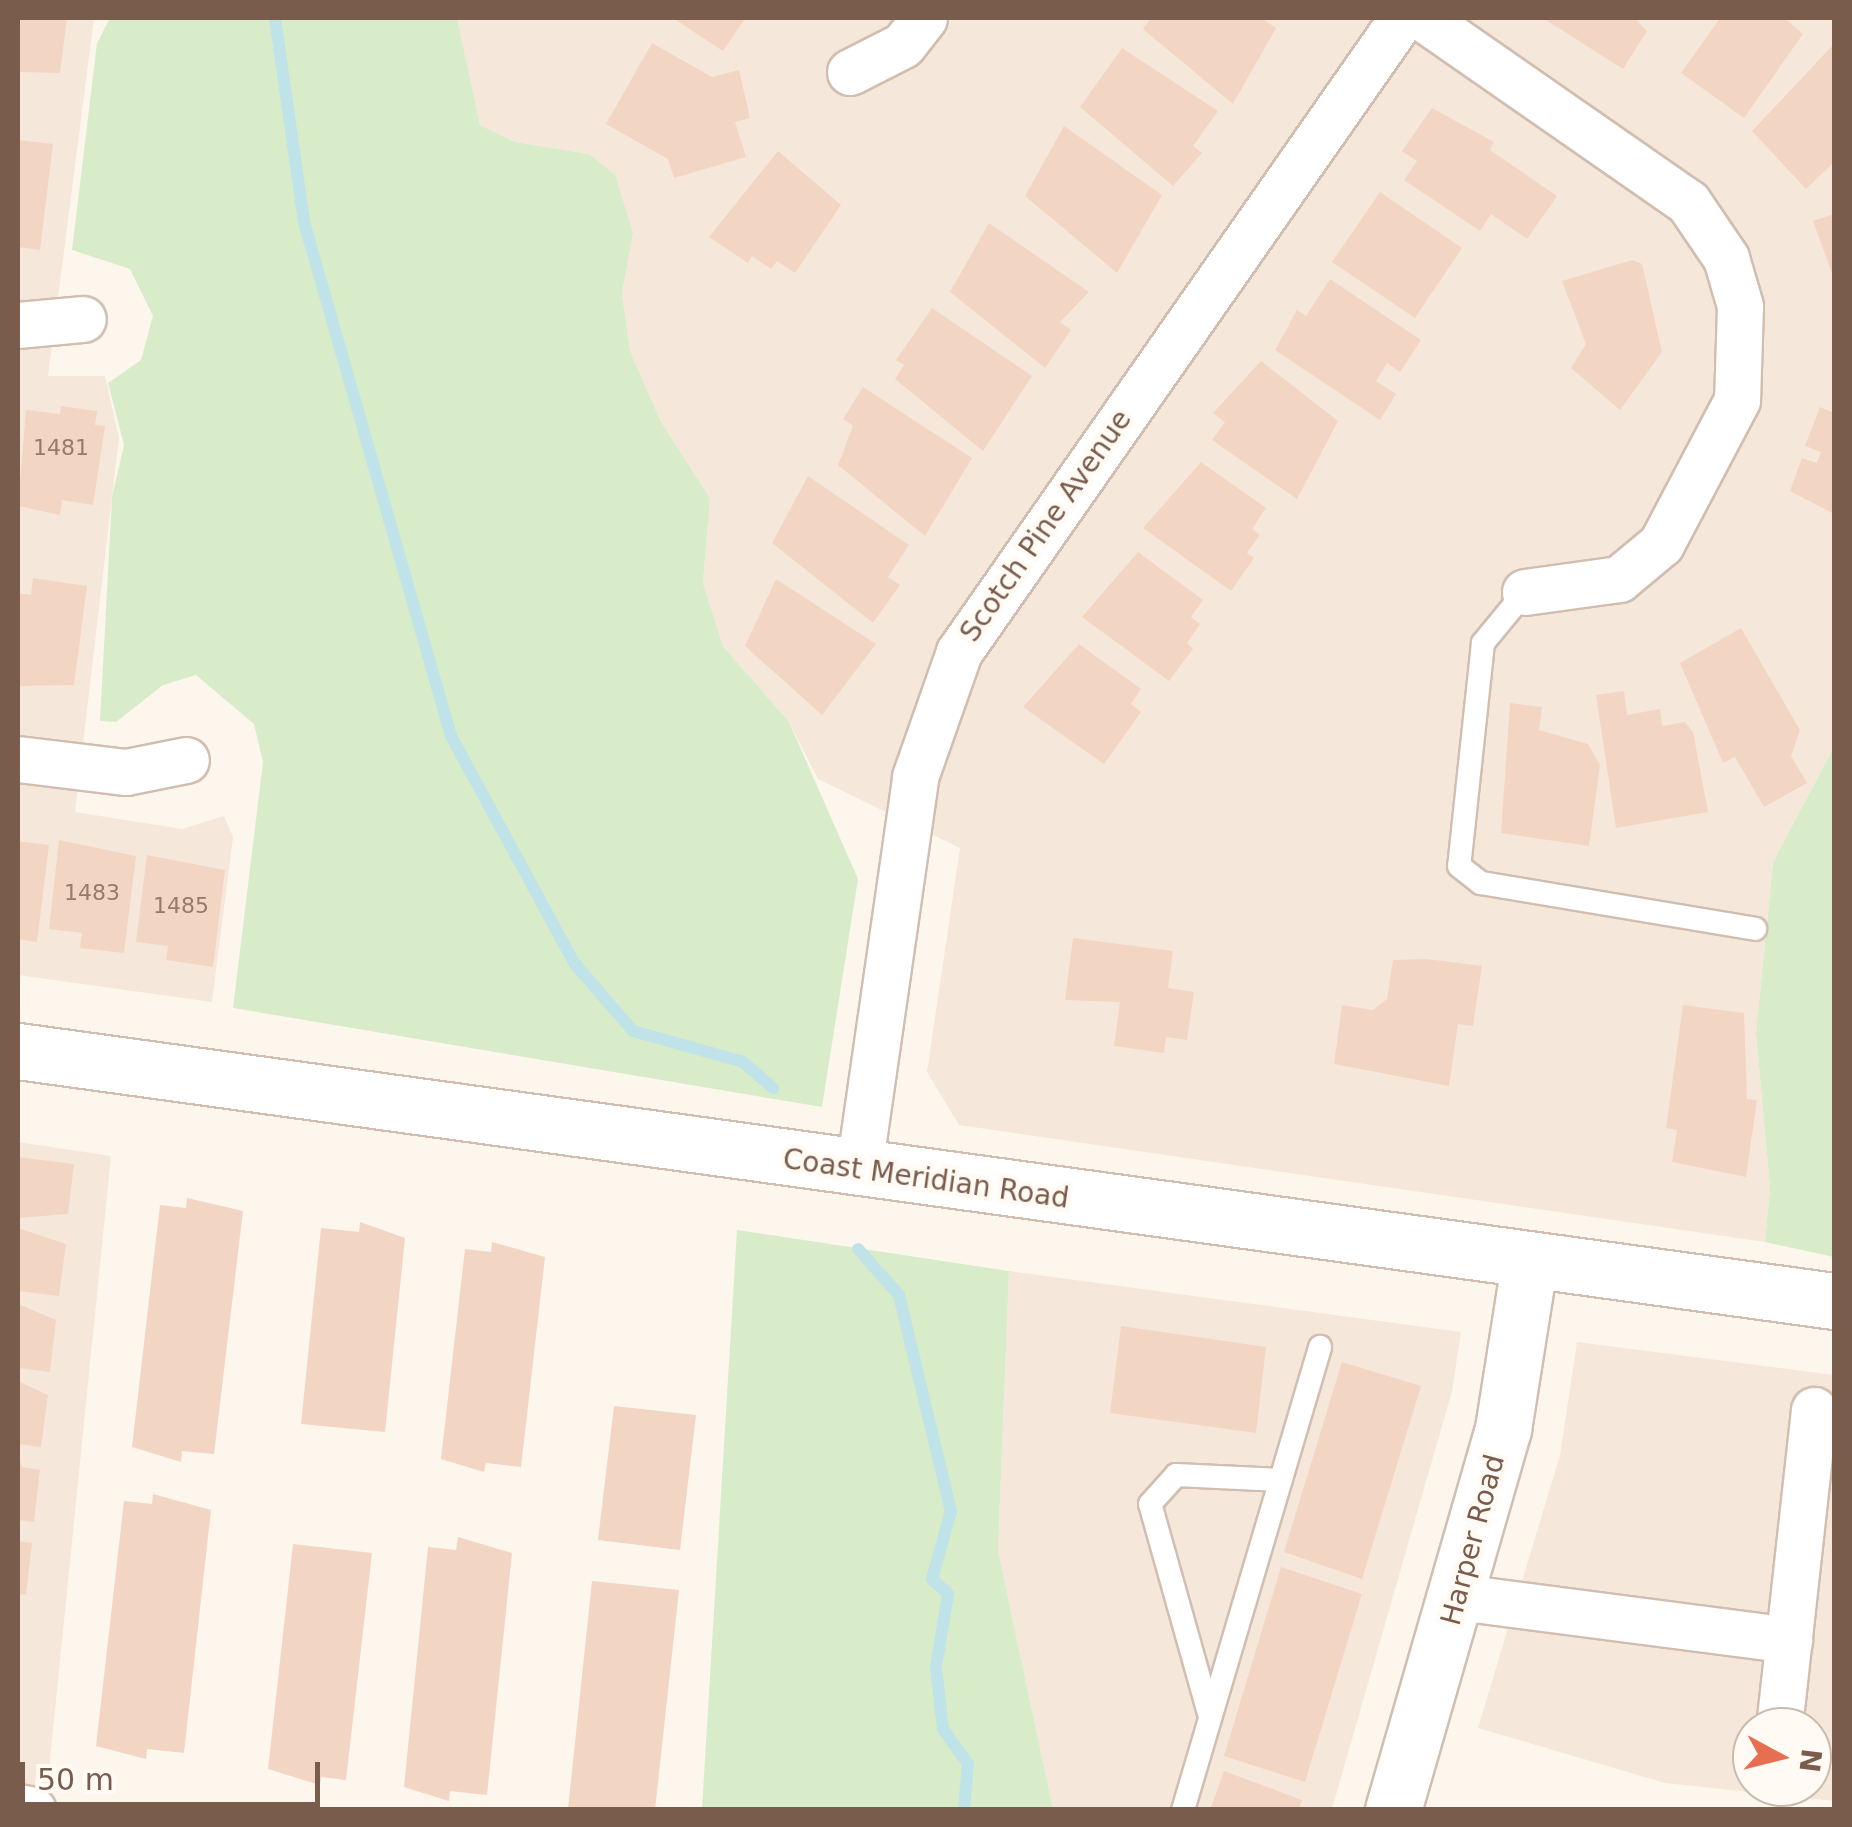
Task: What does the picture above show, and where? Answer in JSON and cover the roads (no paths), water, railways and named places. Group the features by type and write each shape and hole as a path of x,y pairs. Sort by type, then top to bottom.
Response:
{"main road":[{"name":"Coast Meridian Road","path":"18,1051 1529,1265 1834,1301"},
{"name":"Harper Road","path":"1392,1810 1458,1597 1509,1408 1529,1265"}],"street":[{"path":"850,72 903,45 924,18"},
{"name":"Scotch Pine Avenue","path":"859,1168 912,792 944,684 988,604 1402,18"},
{"path":"1423,18 1688,202 1726,258 1740,306 1737,400 1660,544 1619,578 1525,592"},
{"path":"18,325 83,319"},
{"path":"18,759 126,772 186,760"},
{"path":"1781,1707 1814,1410"},
{"path":"1458,1597 1788,1640"},
{"path":"18,1807 34,1810"}],"lane":[{"path":"1525,592 1484,643 1459,866 1481,883 1755,929"},
{"path":"1183,1810 1320,1347"},
{"path":"1210,1717 1150,1504 1176,1475 1281,1480"}],"waterway":[{"path":"275,18 304,222 451,736 575,964 633,1031 743,1062 773,1088"},
{"path":"858,1249 899,1295 951,1511 932,1579 948,1594 936,1667 943,1729 968,1764 964,1810"}]}
